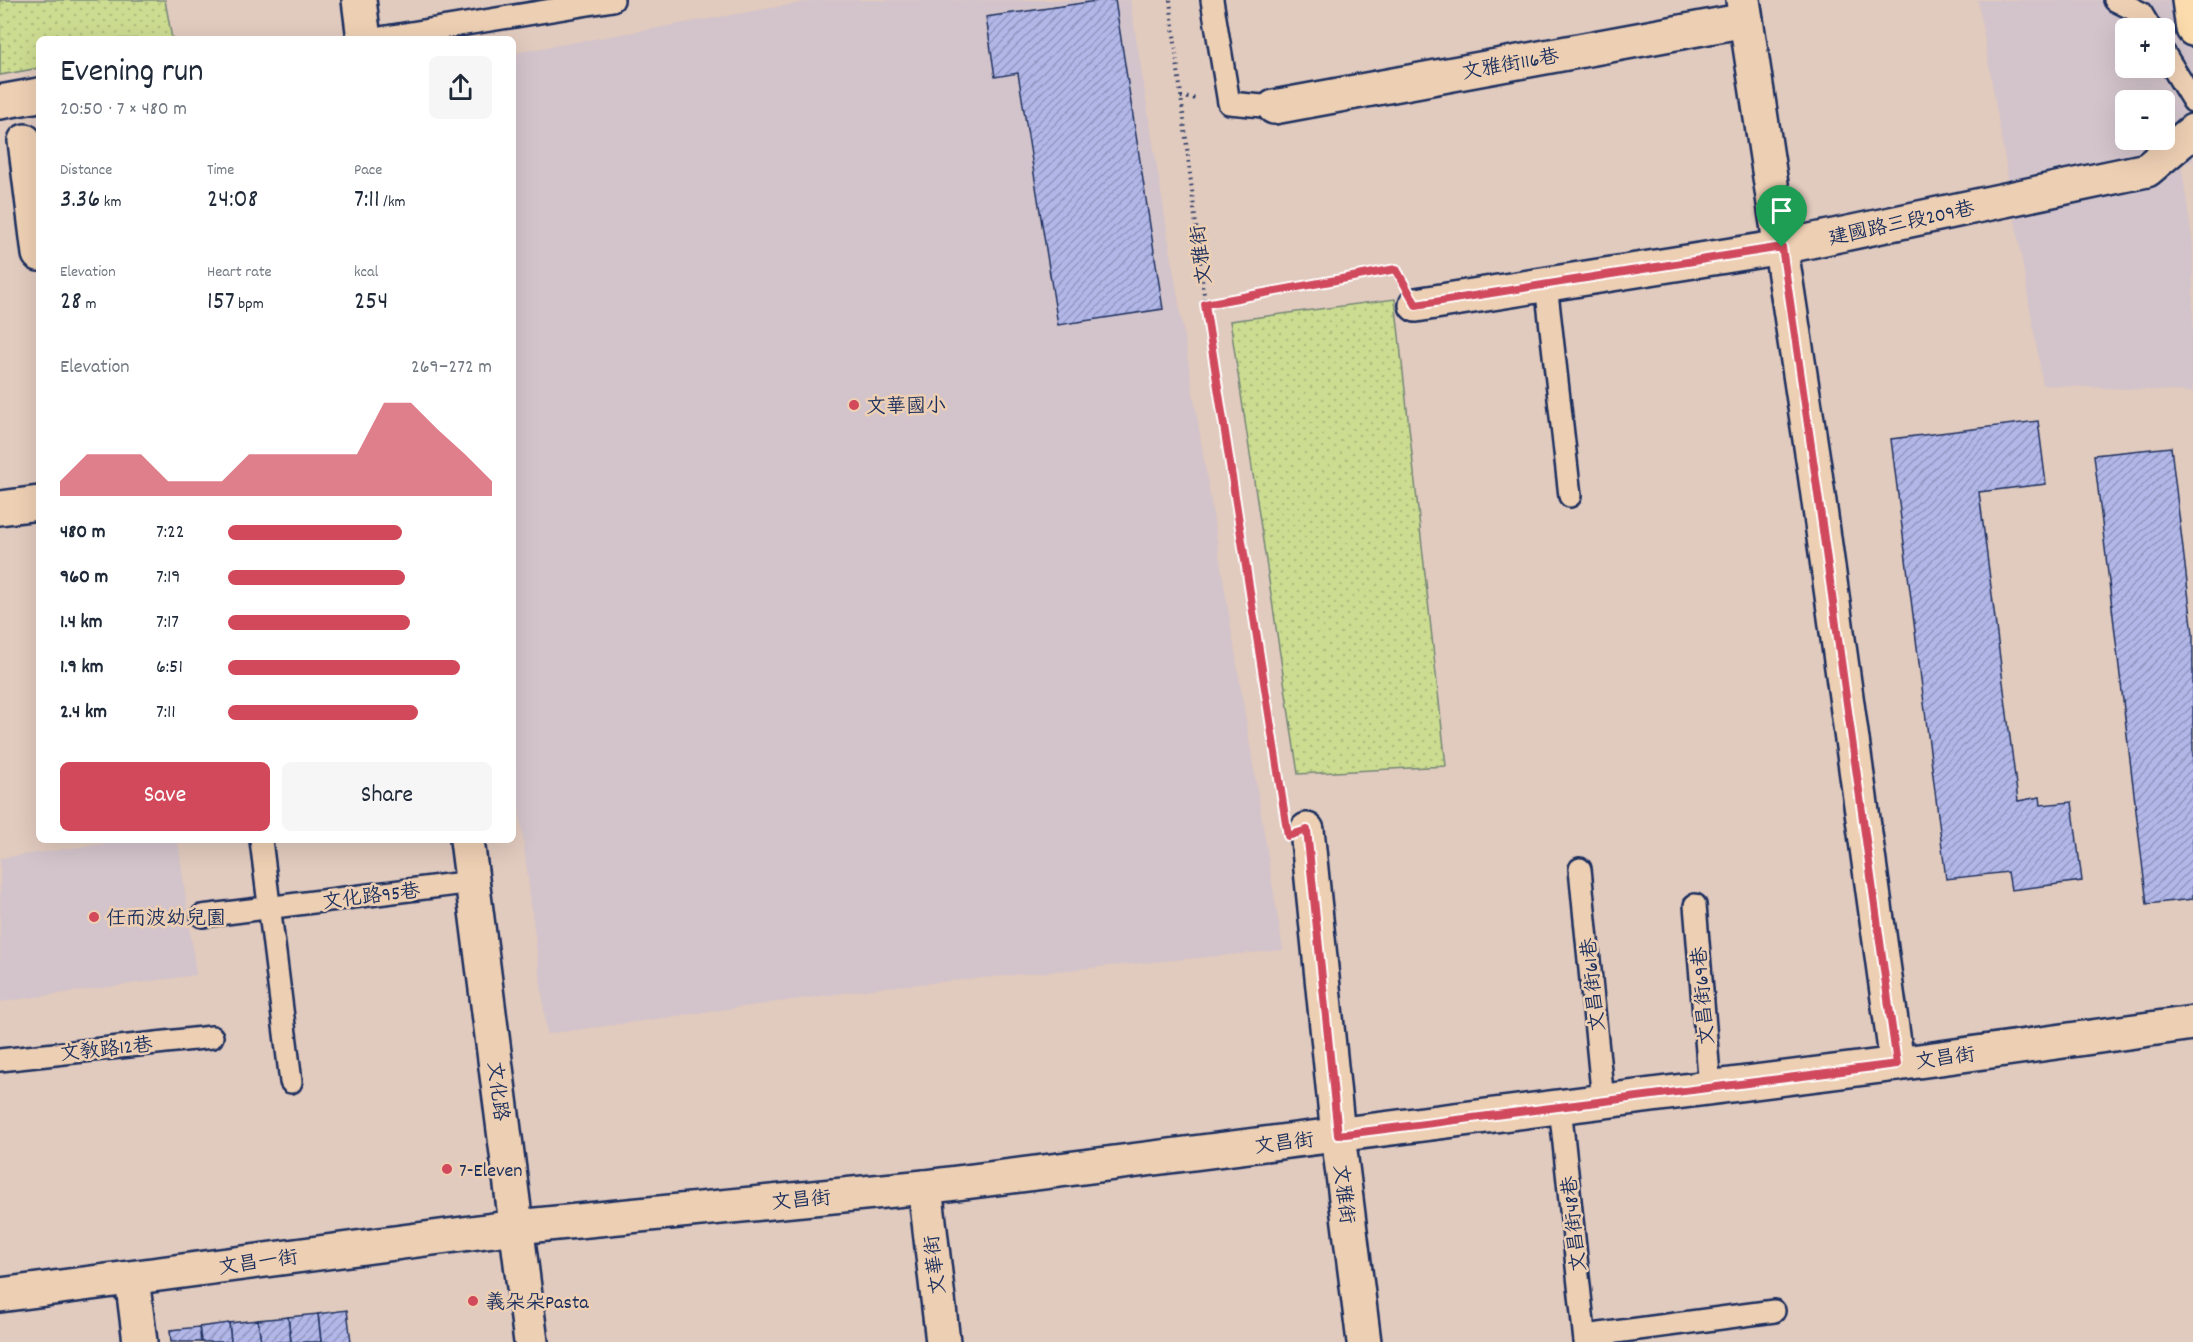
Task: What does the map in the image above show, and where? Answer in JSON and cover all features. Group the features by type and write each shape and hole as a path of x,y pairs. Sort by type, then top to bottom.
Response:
{"main road":[{"path":"2189,0 2193,29"}],"street":[{"path":"359,0 364,36"},
{"path":"1744,10 1814,466 1897,1064"},
{"name":"文雅街116巷","path":"1274,107 1744,10"},
{"path":"0,102 36,96"},
{"name":"建國路三段209巷","path":"1416,305 1782,247 2147,170 2193,131"},
{"path":"25,141 36,230"},
{"path":"0,508 36,503"},
{"name":"文雅街","path":"1307,830 1338,1135 1364,1342"},
{"name":"文化路","path":"467,843 531,1342"},
{"name":"文昌街","path":"516,1227 925,1187 1897,1064 2193,1023"},
{"name":"文華街","path":"925,1187 942,1342"},
{"name":"文昌一街","path":"0,1295 516,1227"},
{"path":"132,1278 140,1342"}],"lane":[{"path":"392,36 614,0"},
{"path":"1212,0 1228,103 1274,107"},
{"path":"2115,0 2141,14 2144,18"},
{"path":"2175,71 2193,101"},
{"path":"1546,284 1570,496"},
{"path":"261,843 291,1082"},
{"name":"文昌街61巷","path":"1580,868 1604,1101"},
{"name":"文化路95巷","path":"202,916 472,882"},
{"name":"文昌街69巷","path":"1695,905 1710,1088"},
{"name":"文教路12巷","path":"0,1060 212,1037"},
{"name":"文昌街48巷","path":"1560,1106 1585,1339"},
{"path":"1585,1339 1774,1311"}],"path":[{"name":"文雅街","path":"1170,0 1205,304 1288,836 1307,830"},
{"path":"1205,304 1396,269 1416,305"}],"shaded area":[{"name":"文華國小","path":"817,0 1130,0 1283,950 887,987 547,1034 516,782 516,52"},
{"path":"1978,0 2193,0 2193,161 2181,163 2193,245 2193,392 2043,385"},
{"name":"任而波幼兒園","path":"109,843 178,843 196,975 0,1002 0,858"}],"green space":[{"path":"0,0 165,0 171,36 36,36 36,69 0,75"},
{"path":"1395,299 1446,766 1298,774 1230,321"}],"building":[{"path":"1115,0 1163,309 1058,325 1018,73 995,77 986,17"},
{"path":"2038,421 2046,484 1979,492 2018,801 2040,797 2041,805 2072,802 2082,881 2011,890 2008,872 1946,879 1891,439"},
{"path":"2171,447 2193,634 2193,899 2147,904 2094,455"},
{"path":"347,1310 351,1342 321,1342 318,1314"},
{"path":"318,1314 321,1342 291,1342 288,1317"},
{"path":"288,1317 291,1342 261,1342 258,1320"},
{"path":"258,1320 261,1342 231,1342 229,1323"},
{"path":"229,1323 231,1342 201,1342 199,1327"},
{"path":"199,1327 201,1342 171,1342 170,1330"}],"place":[{"name":"文華國小","path":"854,405"},
{"name":"任而波幼兒園","path":"94,917"},
{"name":"7-Eleven","path":"447,1169"},
{"name":"義朵朵Pasta","path":"473,1301"}],"route":[{"path":"1782,247 1897,1064 1338,1135 1307,830 1288,836 1205,304 1396,269 1416,305 1782,247"}]}
